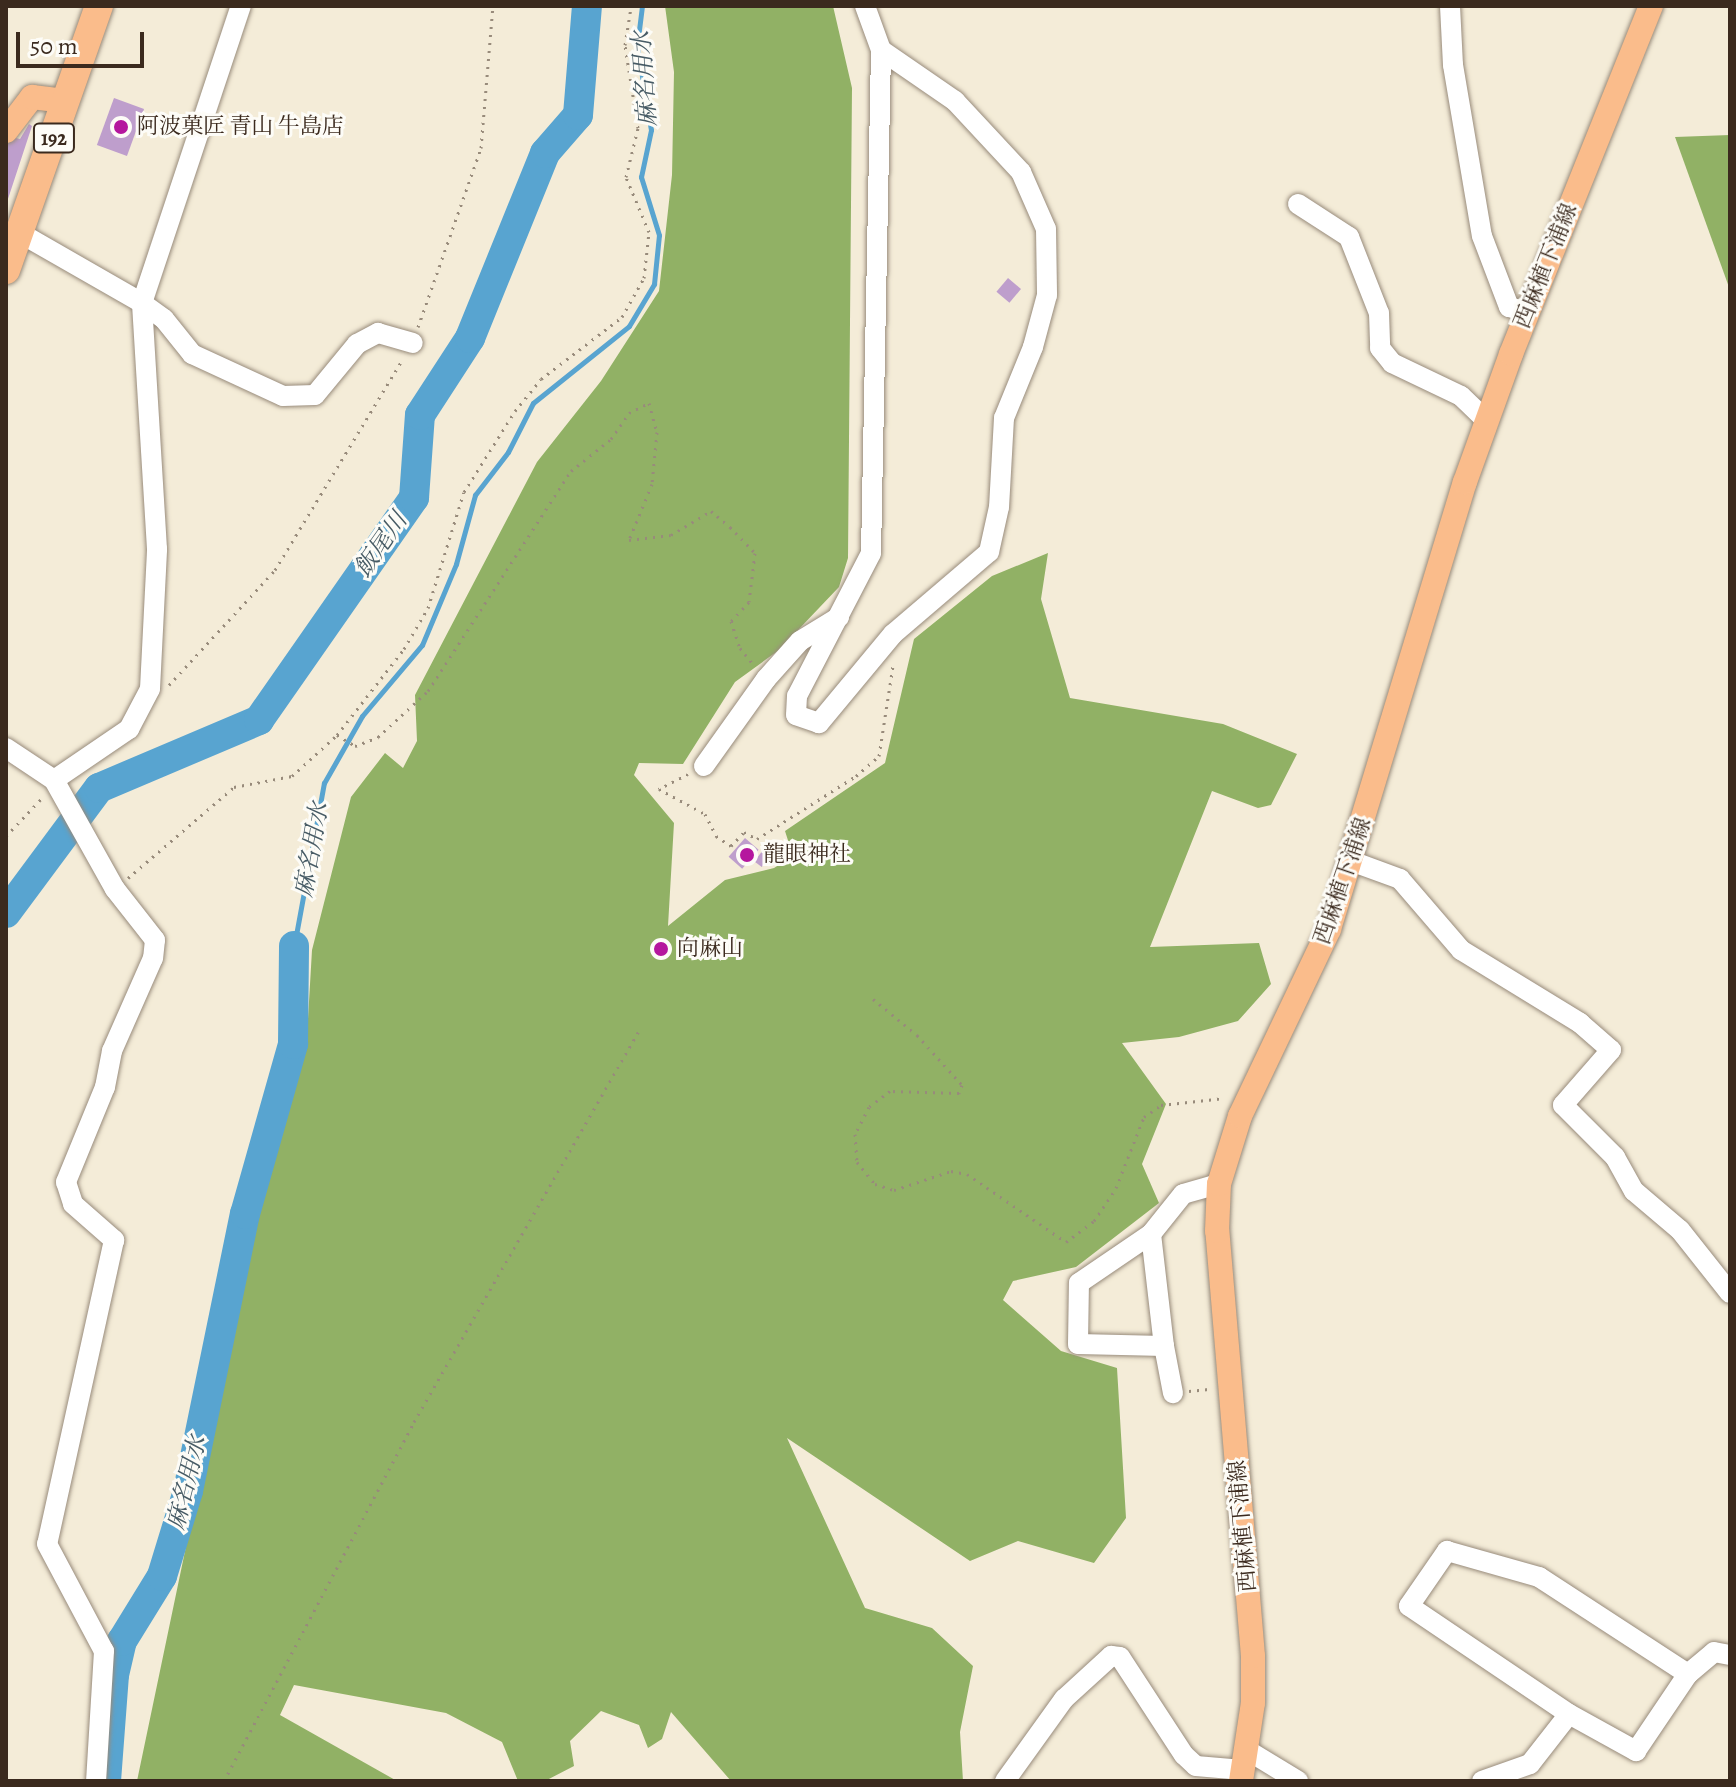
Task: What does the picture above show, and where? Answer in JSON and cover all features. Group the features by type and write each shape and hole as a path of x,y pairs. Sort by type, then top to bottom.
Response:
{"highway":[{"name":"192","path":"6,270 99,6"}],"main road":[{"name":"西麻植下浦線","path":"1244,1767 1253,1656 1217,1231 1219,1184 1250,1095 1318,955 1351,861 1487,421 1527,312 1651,6"},
{"path":"6,131 32,97 67,101"}],"street":[{"path":"56,787 129,729 150,689 157,549 142,303 241,6"},
{"path":"865,6 881,50 871,553 797,696 796,715 819,723 893,634 989,552 999,507 1004,418 1033,347 1047,295 1046,229 1021,172 955,101 881,50"},
{"path":"1450,6 1453,65 1482,236 1509,307 1527,312"},
{"path":"1298,204 1349,237 1379,313 1380,348 1392,363 1461,396 1487,421"},
{"path":"20,233 142,303 192,354 283,396 315,395 357,344 378,333 413,343"},
{"path":"704,766 766,679 800,641 839,617"},
{"path":"6,748 56,787 112,886 155,940 153,958 112,1051 105,1087 66,1182 73,1204 114,1240 47,1544 104,1651 96,1781"},
{"path":"1351,861 1400,879 1461,950 1580,1023 1611,1050 1563,1105 1615,1157 1634,1191 1680,1230 1730,1293"},
{"path":"1164,1346 1078,1344 1079,1283 1151,1234 1183,1194 1219,1184"},
{"path":"1151,1234 1164,1346 1173,1393"},
{"path":"1688,1674 1539,1577 1447,1551 1409,1606 1569,1714 1636,1751 1688,1674 1714,1652 1730,1655"},
{"path":"1005,1781 1064,1699 1111,1656 1120,1657 1184,1755 1196,1766 1244,1767 1298,1781"},
{"path":"1482,1781 1530,1764 1569,1714"}],"path":[{"path":"150,689 174,684 275,570 413,343 481,148 493,6"},
{"path":"112,886 234,787 292,776 337,735 404,649 428,608 464,492 515,411 541,379 622,317 644,278 649,232 626,177 638,128 625,45 631,6"},
{"path":"337,735 355,746 378,737 428,691 571,471 611,439 629,413 649,403 657,432 652,484 629,540 671,535 711,511 730,527 755,553 749,602 731,621 740,648 766,679"},
{"path":"704,766 659,789 705,814 716,836 731,846 744,832 757,839 790,821 856,776 879,756 892,692 893,634"},
{"path":"6,836 56,787"},
{"path":"873,999 917,1035 962,1085 959,1093 890,1091 869,1107 855,1134 857,1162 875,1184 894,1190 951,1171 967,1174 1066,1242 1094,1221 1116,1188 1144,1117 1161,1105 1250,1095"},
{"path":"224,1781 414,1422 640,1029"},
{"path":"1173,1393 1209,1389 1230,1374"}],"green space":[{"path":"665,6 833,6 852,88 848,558 839,587 779,650 735,682 683,764 639,763 634,775 674,823 668,926 725,880 774,868 793,856 785,831 885,763 914,639 992,576 1048,553 1041,599 1070,698 1223,724 1297,754 1271,805 1258,808 1212,791 1150,947 1259,943 1271,984 1238,1021 1179,1037 1122,1043 1166,1104 1142,1164 1159,1203 1076,1267 1013,1281 1003,1300 1061,1351 1117,1368 1126,1518 1094,1563 1018,1541 970,1561 787,1438 865,1608 932,1628 973,1666 960,1732 963,1781 731,1781 671,1712 662,1739 648,1748 639,1725 601,1711 570,1741 574,1766 545,1781 518,1781 502,1742 446,1713 294,1685 280,1715 397,1781 137,1781 250,1240 307,1036 312,950 351,797 385,753 403,768 417,741 415,695 537,462 601,381 659,291 672,175 674,72"},
{"path":"1730,135 1730,290 1675,137"}],"building":[{"name":"阿波菓匠 青山 牛島店","path":"114,98 144,109 127,156 97,145"},
{"path":"29,124 32,126 6,205 6,147 12,137 20,139"},
{"path":"1008,278 1021,289 1009,303 996,292"},
{"path":"745,838 759,850 742,869 729,857"},
{"path":"768,843 775,848 762,867 754,862"}],"waterway":[{"name":"飯尾川","path":"6,913 99,788 259,720 414,498 420,415 470,338 545,153 578,115 587,6"},
{"name":"麻名用水","path":"294,946 324,783 362,716 422,645 456,564 475,495 508,452 533,403 629,326 654,284 659,235 641,177 651,130 637,46 642,6"},
{"name":"麻名用水","path":"106,1781 114,1675 122,1641 162,1576 188,1491 245,1214 293,1044 294,946"}],"place":[{"name":"阿波菓匠 青山 牛島店","path":"121,127"},
{"name":"龍眼神社","path":"747,855"},
{"name":"向麻山","path":"661,949"}]}
